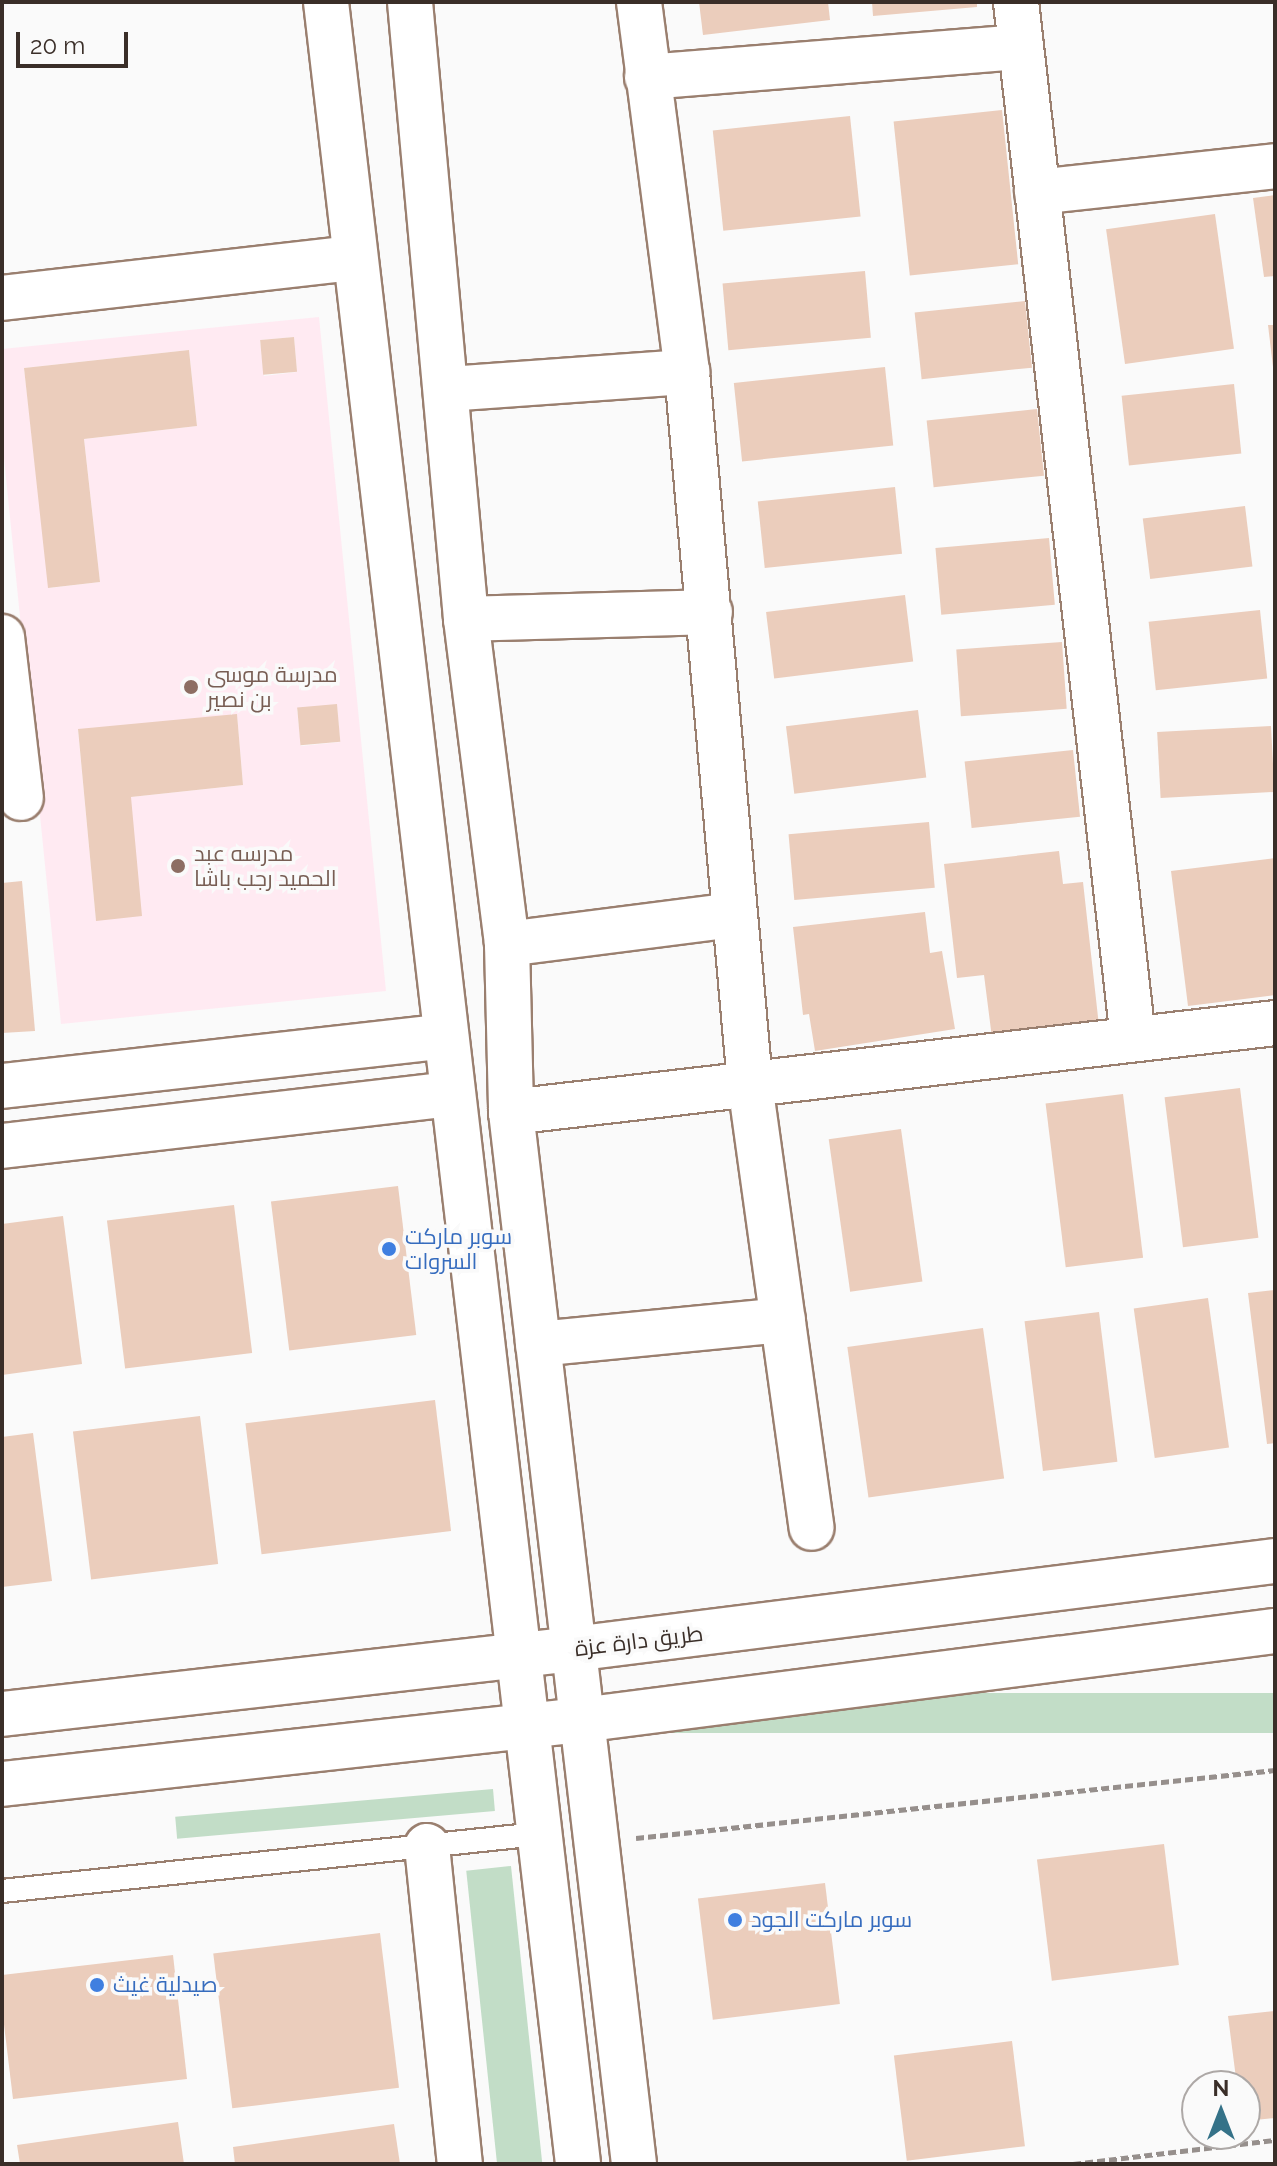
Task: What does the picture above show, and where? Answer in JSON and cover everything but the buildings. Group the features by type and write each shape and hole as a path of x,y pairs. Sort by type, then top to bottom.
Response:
{"street":[{"path":"326,2 578,2164"},
{"path":"410,2 466,619 507,944 511,1112 634,2164"},
{"path":"639,2 687,372 750,1084 812,1528"},
{"path":"1016,2 1133,1039"},
{"path":"647,77 1021,47"},
{"path":"1037,192 1275,166"},
{"path":"2,298 354,258"},
{"path":"447,389 687,372"},
{"path":"466,619 710,612"},
{"path":"2,637 21,798"},
{"path":"507,944 733,915"},
{"path":"511,1112 1275,1023"},
{"path":"2,1086 446,1036"},
{"path":"2,1146 452,1094"},
{"path":"538,1344 783,1320"},
{"name":"طريق دارة عزة","path":"2,1714 573,1649 1275,1561"},
{"path":"2,1784 581,1720 1275,1631"},
{"path":"427,1846 460,2164"}],"lane":[{"path":"2,1891 538,1834"}],"path":[{"path":"596,1842 1275,1770"},
{"path":"1073,2164 1275,2140"}],"shaded area":[{"name":"مدرسة موسى بن نصير","path":"319,317 386,991 61,1024 2,438 2,349","holes":["294,337 297,372 264,376 260,340","189,350 197,426 84,439 100,582 49,588 24,368","337,705 340,742 301,746 297,709","237,715 243,785 131,797 96,920 78,730"]}],"green space":[{"path":"657,1693 1275,1693 1275,1733 657,1733"},
{"path":"493,1789 495,1811 177,1839 175,1817"},
{"path":"511,1866 542,2164 497,2164 466,1871"}],"place":[{"name":"مدرسة موسى بن نصير","path":"191,687"},
{"name":"مدرسه عبد الحميد رجب باشا","path":"178,866"},
{"name":"سوبر ماركت السروات","path":"389,1249"},
{"name":"سوبر ماركت الجود","path":"735,1920"},
{"name":"صيدلية غيث","path":"97,1985"}]}
